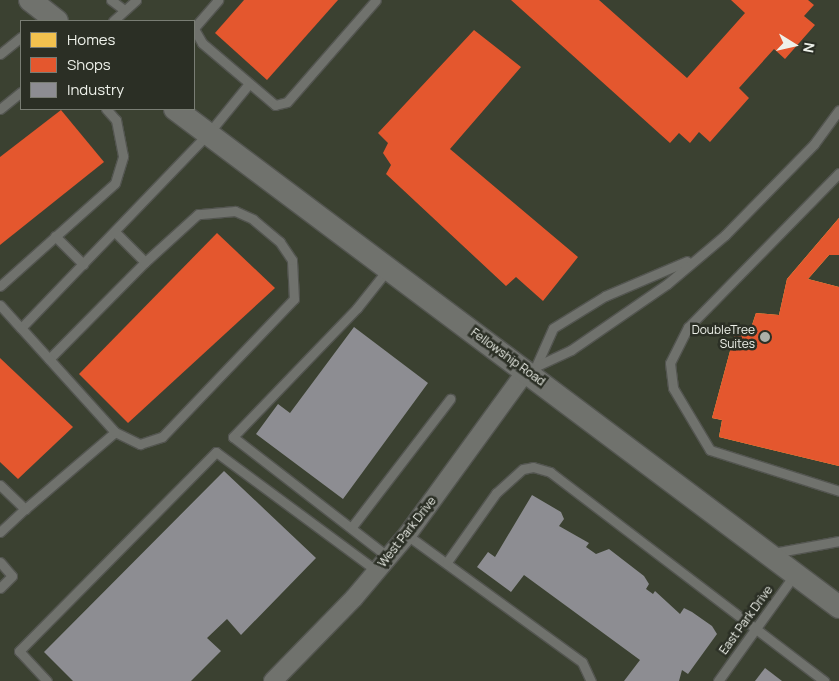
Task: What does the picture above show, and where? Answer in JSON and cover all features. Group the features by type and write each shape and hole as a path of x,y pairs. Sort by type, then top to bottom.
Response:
{"street":[{"path":"30,0 48,19"},
{"name":"Fellowship Road","path":"176,110 388,269 531,368 769,554 839,605"},
{"name":"West Park Drive","path":"281,679 407,535 531,368"}],"lane":[{"path":"111,0 124,8"},
{"path":"114,20 124,8 136,0"},
{"path":"195,27 218,0"},
{"path":"195,30 202,43 248,85 275,105 287,102 376,0"},
{"path":"0,54 20,38"},
{"path":"21,328 208,134 248,85"},
{"path":"0,109 20,93"},
{"path":"0,286 107,192 121,170 116,120 107,110"},
{"path":"531,368 571,350 667,284 692,259 725,235 836,123 839,110"},
{"path":"839,173 688,327 670,364 673,388 710,450 839,490"},
{"path":"0,305 115,432 140,444 162,437 294,299 292,260 280,242 253,219 235,211 198,214 145,262 49,359"},
{"path":"115,232 145,262"},
{"path":"55,236 83,264"},
{"path":"531,368 553,328 624,286 692,259"},
{"path":"388,269 357,308 233,437 388,557"},
{"path":"351,528 450,399"},
{"path":"0,532 115,432"},
{"path":"47,681 19,651 216,452 377,571"},
{"path":"447,562 496,493 523,469 534,467 550,472 755,631 824,681"},
{"path":"0,485 25,509"},
{"path":"407,535 447,562 582,662 591,681"},
{"path":"769,554 839,541"},
{"path":"0,562 12,576 0,588"},
{"name":"East Park Drive","path":"718,681 795,574"}],"shaded area":[{"path":"0,0 839,0 839,681 0,681"}],"building: Homes":[{"name":"DoubleTree Suites","path":"839,218 839,255 829,255 808,279 839,287 839,329 799,319 794,345 828,358 816,401 784,393 780,410 839,425 839,466 719,437 722,420 712,418 737,325 751,328 756,313 779,315 787,279"}],"building: Shops":[{"path":"244,0 338,0 267,80 215,33"},
{"path":"511,0 599,0 687,78 745,13 731,0 808,0 814,5 804,16 815,25 785,59 774,49 739,88 749,98 710,142 699,132 690,143 679,133 670,143"},
{"path":"474,30 521,67 450,149 578,257 543,301 516,277 506,286 386,174 391,165 383,153 388,143 378,133"},
{"path":"61,110 104,162 0,245 0,157"},
{"name":"DoubleTree Suites","path":"839,218 839,255 829,255 808,279 839,287 839,466 719,437 722,420 712,418 737,325 751,328 756,313 779,315 787,279"},
{"path":"217,233 275,288 128,423 79,374"},
{"path":"0,358 73,427 18,479 0,462"}],"building: Industry":[{"path":"354,327 428,383 343,499 256,434 278,404 290,413"},
{"path":"224,471 316,558 241,635 227,619 207,638 221,651 191,681 73,681 44,652"},
{"path":"532,495 561,512 564,519 559,526 589,543 586,547 596,554 609,549 644,576 649,584 646,589 653,594 655,591 680,614 684,608 712,626 717,634 688,674 682,670 679,681 624,681 640,660 524,575 511,592 477,567 488,552 495,557"},
{"path":"765,668 782,681 755,681"}],"place":[{"name":"DoubleTree Suites","path":"765,337"}]}
